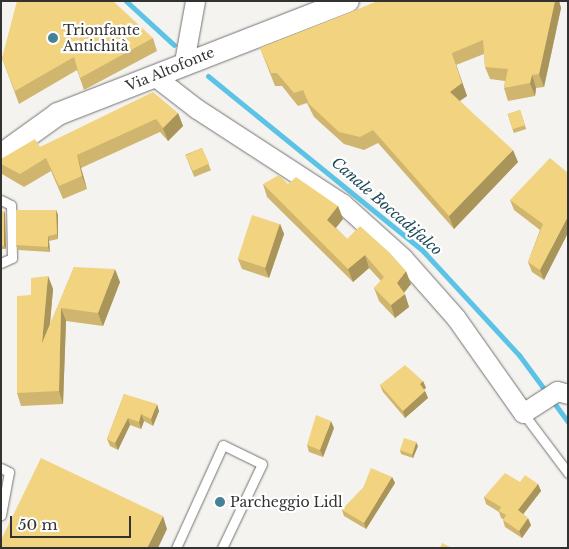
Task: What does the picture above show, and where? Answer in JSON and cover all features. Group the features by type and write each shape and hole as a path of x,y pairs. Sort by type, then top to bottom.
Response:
{"street":[{"path":"184,62 195,1"},
{"name":"Via Altofonte","path":"1,155 58,114 184,62 348,1"},
{"path":"153,75 197,109 342,203 403,258 456,318 523,413 562,392"}],"lane":[{"path":"1,200 11,204 12,258 1,263"},
{"path":"523,413 568,473"},
{"path":"176,548 223,445 262,464 222,548"},
{"path":"1,468 10,472 1,515"}],"building":[{"name":"Trionfante Antichità","path":"17,1 113,1 153,38 80,78 74,57 15,91 2,58"},
{"path":"379,1 555,1 539,74 532,75 530,83 504,88 508,69 485,67 483,40 452,53 462,83 450,92 513,150 449,216 373,130 360,137 339,132 309,104 303,90 294,93 277,73 271,73 260,48"},
{"path":"153,92 178,113 163,128 156,119 77,155 82,176 59,186 46,158 20,174 1,164 1,159 35,139 40,147"},
{"path":"520,110 525,125 513,129 508,114"},
{"path":"202,148 209,163 193,171 186,156"},
{"path":"550,158 568,173 568,216 540,270 528,262 543,224 510,200"},
{"path":"279,175 288,184 296,177 338,206 327,220 347,239 360,226 390,253 406,271 397,283 405,294 391,305 374,288 384,277 365,255 348,269 263,184"},
{"path":"16,210 56,210 57,234 48,236 48,247 16,245"},
{"path":"1,211 4,211 4,246 1,246"},
{"path":"252,215 280,224 265,268 238,259"},
{"path":"74,267 115,269 98,313 61,308 59,391 17,393 17,296 31,295 31,278 48,276 42,343"},
{"path":"405,365 423,381 420,384 425,391 403,411 380,385"},
{"path":"124,394 157,404 151,419 141,414 139,422 128,418 115,443 107,439"},
{"path":"316,415 331,421 320,450 307,445"},
{"path":"404,438 416,442 412,454 400,450"},
{"path":"41,458 163,516 147,548 1,548 1,540"},
{"path":"371,468 392,477 364,523 342,510 363,488"},
{"path":"505,473 520,482 525,475 538,484 518,510 528,518 519,531 503,520 506,515 499,511 501,507 484,497"},
{"path":"442,543 452,548 440,548"}],"waterway":[{"name":"Canale Boccadifalco","path":"126,1 174,45"},
{"name":"Canale Boccadifalco","path":"208,76 423,251 519,355 547,393"},
{"name":"Canale Boccadifalco","path":"552,400 568,422"}],"place":[{"name":"Trionfante Antichità","path":"53,38"},
{"name":"Parcheggio Lidl","path":"220,502"}]}
